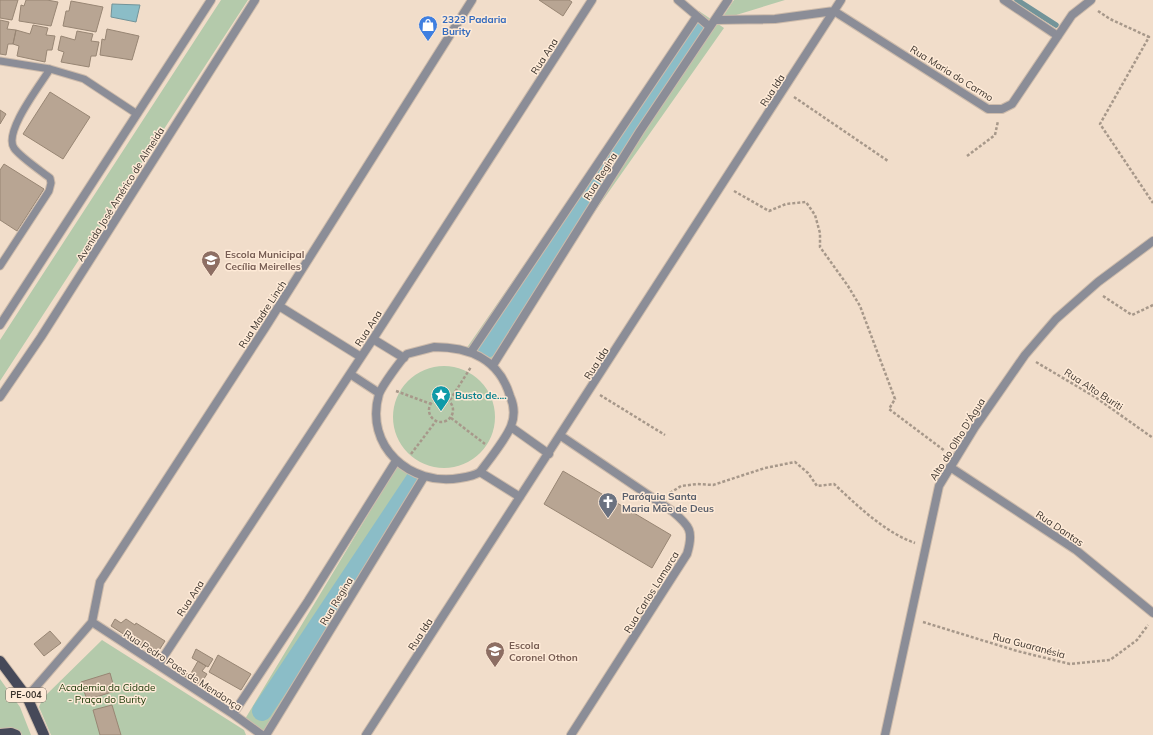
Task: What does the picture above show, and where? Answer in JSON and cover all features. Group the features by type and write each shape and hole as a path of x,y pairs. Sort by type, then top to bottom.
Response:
{"main road":[{"name":"PE-004","path":"0,661 27,697 44,735"},
{"path":"0,734 11,733 16,735"}],"street":[{"path":"0,325 211,0"},
{"name":"Avenida José Américo de Almeida","path":"0,397 41,337 255,0"},
{"name":"Rua Madre Linch","path":"92,622 100,582 279,306 472,0"},
{"name":"Rua Ana","path":"158,665 373,339 592,0"},
{"path":"678,0 697,16 713,24 775,19 834,11"},
{"name":"Rua Regina","path":"493,365 640,131 728,0"},
{"name":"Rua Ida","path":"366,735 591,390 841,0"},
{"path":"1004,0 1058,36"},
{"name":"Rua Maria do Carmo","path":"834,11 925,67 988,109 1002,109 1012,104 1072,15 1089,1"},
{"name":"Rua Regina","path":"471,352 697,16"},
{"name":"Alto do Olho D'Água","path":"885,735 939,486 975,427 1026,355 1056,319 1091,288 1153,240"},
{"path":"279,306 361,357"},
{"path":"373,339 404,358"},
{"path":"434,347 453,347 471,352 493,365 506,382 513,405 511,427 480,472 475,475 445,480 424,477 411,472 396,461 386,448 379,431 377,412 380,393 407,354 420,349 434,347"},
{"path":"350,374 380,393"},
{"path":"511,427 549,454"},
{"name":"Rua Carlos Lamarca","path":"561,436 658,501 683,520 690,530 690,542 687,554 571,735"},
{"path":"233,714 308,601 396,461"},
{"name":"Rua Dantas","path":"950,467 1076,550 1153,613"},
{"path":"480,472 520,497"},
{"name":"Rua Regina","path":"266,735 424,477"},
{"path":"27,697 92,622"},
{"name":"Rua Pedro Paes de Mendonça","path":"92,622 233,714 262,735"}],"lane":[{"path":"0,61 50,69 84,79 137,114"},
{"path":"0,266 49,191 51,183 50,178 13,148 11,136 15,125 50,69"}],"path":[{"path":"1089,1 1103,15 1151,37 1100,124 1153,203"},
{"path":"783,90 888,161"},
{"path":"967,156 995,135 1002,109"},
{"path":"722,185 754,200 769,211 786,204 806,202 815,215 820,233 820,248 848,286 860,306 895,399 890,409 955,459"},
{"path":"1091,288 1132,316 1153,305"},
{"name":"Rua Alto Buriti","path":"1026,355 1095,397 1153,438"},
{"path":"450,400 472,367"},
{"path":"395,390 431,404"},
{"path":"591,390 665,435"},
{"path":"442,397 450,400 454,411 451,418 444,422 436,421 430,415 429,411 431,404 438,398 442,397"},
{"path":"451,418 491,449"},
{"path":"407,458 436,421"},
{"path":"658,501 681,486 697,484 713,485 765,468 795,462 808,473 817,486 834,484 865,512 899,537 926,547"},
{"name":"Rua Guaranésia","path":"911,618 1017,651 1070,664 1110,660 1137,640 1149,623"}],"green space":[{"path":"221,0 248,0 0,381 0,340"},
{"path":"734,0 785,0 733,16 724,15"},
{"path":"699,11 724,28 489,362 466,349"},
{"path":"444,366 464,370 472,374 480,381 487,389 491,397 495,417 491,437 487,445 480,453 472,460 464,464 444,468 424,464 416,460 408,453 401,445 397,437 393,417 397,397 401,389 408,381 416,374 424,370"},
{"path":"399,463 423,477 264,733 245,719"},
{"name":"Academia da Cidade - Praça do Burity","path":"102,640 244,730 246,735 51,735 39,707 43,698"},
{"path":"0,679 20,707 31,735 0,735"}],"water":[{"path":"112,4 140,5 136,22 111,17"}],"building":[{"path":"0,0 18,0 12,20 0,18"},
{"path":"26,0 47,0 58,2 51,26 19,21 21,5 24,6"},
{"path":"539,0 569,0 572,2 563,16"},
{"path":"71,1 103,7 96,32 63,26 66,11 69,11"},
{"path":"0,20 9,22 7,29 16,30 13,44 8,44 6,55 0,54"},
{"path":"33,25 48,28 46,35 55,36 52,50 47,50 45,62 17,56 19,46 13,44 16,30 30,34"},
{"path":"107,29 139,36 132,60 100,55 102,39 105,40"},
{"path":"77,31 93,34 91,41 99,42 96,56 91,56 89,67 61,62 64,52 58,50 61,36 75,40"},
{"path":"50,92 90,117 63,159 23,134"},
{"path":"0,110 6,114 0,124"},
{"path":"4,164 44,189 17,231 0,220 0,170"},
{"name":"Paróquia Santa Maria Mãe de Deus","path":"563,471 671,535 652,568 544,504"},
{"path":"115,619 121,623 126,619 135,625 136,623 165,641 156,655 111,626"},
{"path":"50,631 61,643 44,656 34,644"},
{"path":"196,649 213,659 208,667 192,658"},
{"path":"218,655 251,674 241,690 209,672"},
{"path":"198,661 206,666 202,671 207,674 200,685 178,672 180,670 190,675"},
{"path":"110,673 115,691 87,700 81,682"},
{"path":"112,705 121,735 100,735 93,710"}],"waterway":[{"path":"1017,0 1056,25"},
{"path":"487,348 702,29"},
{"path":"262,711 416,479"}],"place":[{"name":"2323 Padaria Burity","path":"428,42"},
{"name":"Escola Municipal Cecília Meirelles","path":"211,277"},
{"name":"Busto de....","path":"441,412"},
{"name":"Paróquia Santa Maria Mãe de Deus","path":"608,519"},
{"name":"Escola Coronel Othon","path":"495,668"}]}
